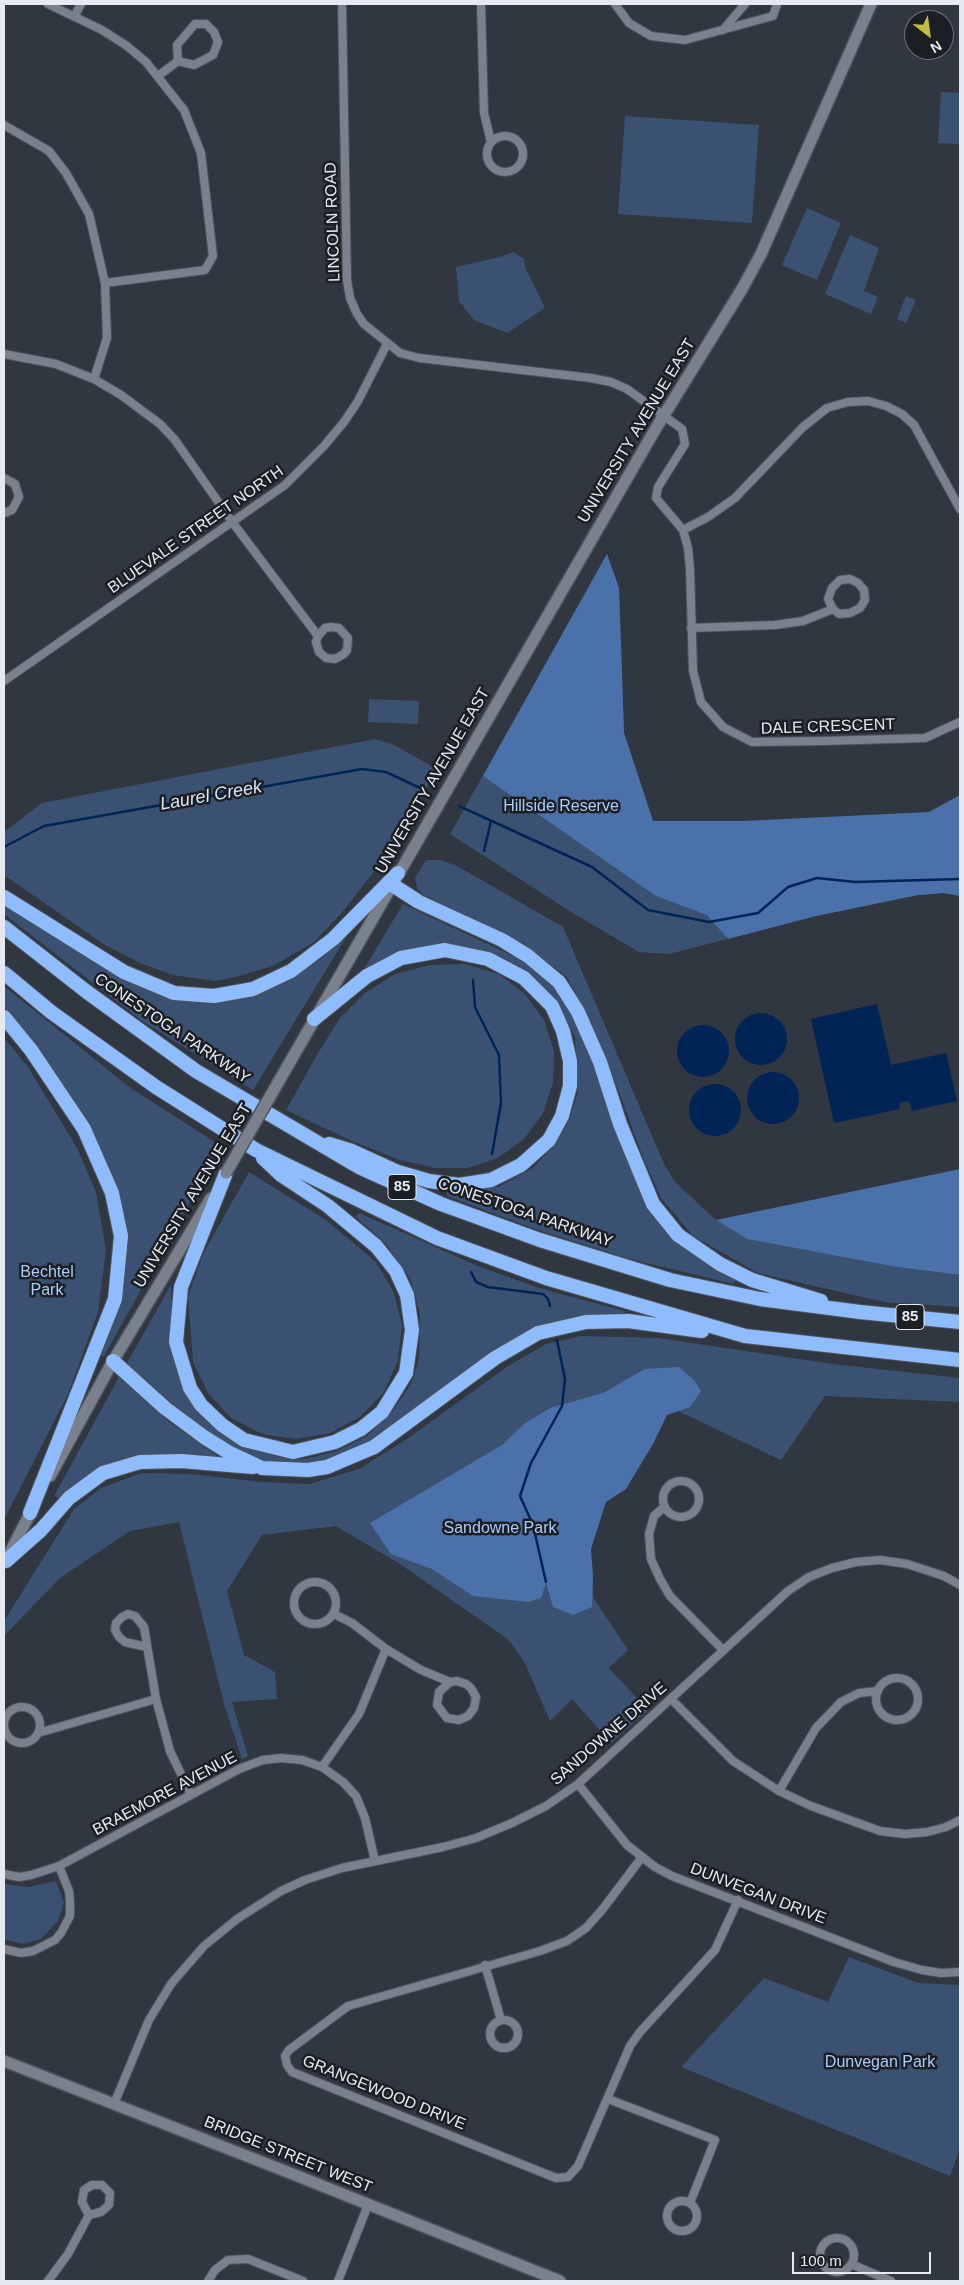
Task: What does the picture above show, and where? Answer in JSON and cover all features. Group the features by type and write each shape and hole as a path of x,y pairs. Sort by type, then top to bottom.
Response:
{"highway":[{"path":"4,897 124,972 174,992 214,996 253,989 291,971 333,939 395,878 419,902 508,944 528,956 559,982 578,1012 600,1062 620,1124 653,1204 678,1235 720,1264 752,1280 860,1312"},
{"name":"CONESTOGA PARKWAY","path":"4,927 87,992 196,1071 303,1136 359,1167 441,1204 540,1240 670,1280 760,1299 960,1322"},
{"path":"303,1136 352,1151 398,1172 429,1181 458,1185 491,1180 521,1165 548,1140 562,1116 570,1086 570,1061 563,1031 552,1006 524,978 488,958 445,950 402,958 367,976 314,1019"},
{"name":"85","path":"4,973 51,1012 156,1087 256,1150 437,1238 546,1278 745,1336 960,1360"},
{"path":"4,1017 31,1050 84,1129 112,1193 121,1236 115,1299 30,1513"},
{"path":"226,1173 181,1287 176,1342 190,1388 201,1405 222,1426 244,1440 293,1452 335,1442 361,1429 382,1412 406,1374 412,1330 407,1296 396,1272 376,1246 328,1206 281,1175 256,1150"},
{"path":"5,1563 41,1530 70,1498 102,1473 140,1462 181,1461 308,1470 328,1467 374,1447 495,1358 538,1333 586,1322 628,1321 745,1336"},
{"path":"113,1361 165,1408 204,1437 262,1468"}],"main road":[{"name":"UNIVERSITY AVENUE EAST","path":"5,1563 30,1513 113,1361 226,1173 664,415 742,290 761,254 871,4"},
{"name":"BRIDGE STREET WEST","path":"4,2061 560,2281"}],"street":[{"path":"48,4 75,15 127,46 158,76 184,110 201,153 213,256 205,270 105,283"},
{"path":"75,15 81,4"},
{"name":"LINCOLN ROAD","path":"342,4 347,280 350,298 364,324 400,353 419,358 611,382 627,389 664,415"},
{"path":"481,4 484,113 491,142 487,155 494,168 509,172 521,163 524,152 517,140 504,136 491,142"},
{"path":"616,4 629,23 651,36 685,40 773,16 777,4"},
{"path":"723,30 745,4"},
{"path":"158,76 178,62 194,66 212,56 218,42 214,32 206,24 195,24 177,45 178,62"},
{"path":"4,125 49,151 66,172 89,214 105,283 107,338 94,379"},
{"name":"BLUEVALE STREET NORTH","path":"4,681 286,485 324,446 358,401 387,344"},
{"path":"4,354 56,364 94,379 121,395 160,424 175,440 233,523 318,636 316,647 319,652 326,658 339,658 347,650 348,638 339,628 325,628 318,636"},
{"path":"683,530 734,498 803,427 827,408 848,402 868,401 886,406 902,414 914,425 960,509"},
{"name":"DALE CRESCENT","path":"664,415 682,428 685,444 658,487 656,498 683,530 688,548 690,570 693,671 701,702 724,727 752,742 925,738 960,722"},
{"path":"4,478 15,484 19,497 12,510 4,513"},
{"path":"850,579 858,583 864,590 865,600 860,608 850,613 839,614 833,609 828,599 832,588 840,580 850,579"},
{"path":"691,628 775,625 803,621 833,609"},
{"path":"684,1481 697,1491 699,1502 697,1508 689,1516 678,1517 672,1515 664,1507 663,1496 665,1490 673,1483 684,1481"},
{"path":"664,1507 654,1516 649,1534 652,1559 657,1573 670,1596 723,1650"},
{"name":"SANDOWNE DRIVE","path":"114,2104 149,2020 171,1984 204,1946 237,1918 305,1880 333,1871 444,1847 476,1838 546,1806 578,1784 788,1591 808,1577 856,1562 880,1560 907,1564 944,1576 960,1585"},
{"path":"316,1582 327,1585 336,1597 334,1614 322,1623 308,1623 300,1618 295,1609 296,1594 305,1584 316,1582"},
{"path":"147,1647 125,1642 119,1637 116,1623 128,1614 135,1616 144,1627 156,1699 170,1751 191,1795"},
{"path":"334,1614 421,1670 450,1682 457,1681 466,1684 471,1688 476,1696 474,1708 471,1714 460,1720 447,1718 438,1705 439,1692 450,1682"},
{"path":"322,1767 329,1754 359,1714 386,1649"},
{"path":"779,1791 816,1728 841,1702 860,1693 878,1691 882,1685 891,1679 907,1680 914,1686 917,1693 916,1708 910,1716 901,1720 889,1718 878,1707 878,1691"},
{"path":"38,1734 39,1718 35,1711 28,1707 20,1707 8,1715 4,1727 11,1739 23,1743 38,1734 156,1699"},
{"path":"671,1699 733,1761 779,1791 811,1806 880,1831 905,1834 927,1832 946,1827 960,1820"},
{"name":"BRAEMORE AVENUE","path":"4,1874 19,1877 59,1866 239,1769 263,1760 281,1758 302,1760 322,1767 343,1782 356,1796 365,1818 375,1861"},
{"name":"DUNVEGAN DRIVE","path":"578,1784 627,1845 672,1876 894,1962 941,1973 960,1972"},
{"name":"GRANGEWOOD DRIVE","path":"642,1857 586,1928 567,1941 540,1951 348,2006 289,2050 285,2056 286,2065 292,2072 556,2178 568,2177 578,2166 630,2046 640,2032 715,1950 738,1900"},
{"path":"4,1949 21,1953 33,1951 55,1940 61,1933 70,1916 70,1902 69,1891 59,1866"},
{"path":"485,1966 501,2020"},
{"path":"608,2099 715,2140 690,2203"},
{"path":"676,2202 690,2203 695,2209 697,2221 688,2230 676,2230 668,2222 668,2212 676,2202"},
{"path":"338,2281 368,2205"},
{"path":"48,2281 68,2254 89,2215"},
{"path":"837,2238 850,2244 854,2253 851,2264 842,2271 836,2272 825,2267 820,2257 823,2245 837,2238"},
{"path":"208,2281 215,2270 228,2260 248,2259 303,2281"},
{"path":"851,2264 891,2281"}],"green space":[{"path":"941,92 960,93 960,144 938,143"},
{"path":"625,116 759,125 752,223 618,214"},
{"path":"807,208 841,223 817,280 782,265"},
{"path":"850,235 879,248 864,291 878,297 871,314 825,294"},
{"path":"513,252 524,259 525,267 545,308 507,333 474,320 459,301 456,267 500,257"},
{"path":"906,296 916,300 906,323 897,319"},
{"name":"Hillside Reserve","path":"607,554 619,588 624,733 653,821 743,821 960,896 944,893 918,895 816,916 669,954 639,952 571,912 450,834"},
{"name":"Hillside Reserve","path":"607,554 619,588 624,733 653,821 743,821 929,812 960,795 960,896 944,893 918,895 816,916 728,939 707,915 656,896 483,776"},
{"path":"369,699 419,701 418,724 368,722"},
{"path":"375,739 394,745 438,770 373,873 344,910 314,942 275,965 240,976 215,981 173,975 140,963 105,945 4,875 4,832 42,803"},
{"path":"426,860 441,860 459,867 563,927 664,1164 675,1182 716,1220 747,1239 896,1267 960,1275 960,1307 884,1302 758,1273 693,1236 661,1198 644,1160 603,1049 567,977 524,944 424,895 417,888 415,878"},
{"path":"4,902 131,982 247,996 273,987 298,974 323,957 342,937 345,939 253,1090 142,1021 4,914"},
{"path":"403,904 528,963 556,986 578,1023 653,1213 678,1244 705,1263 736,1279 734,1284 630,1259 538,1230 447,1196 447,1192 498,1187 533,1168 556,1143 569,1121 578,1092 575,1037 558,1004 535,978 506,960 480,950 445,944 362,972"},
{"path":"465,964 499,974 525,994 544,1020 554,1051 553,1083 543,1113 524,1139 498,1158 467,1168 435,1168 400,1160 352,1141 286,1110 340,1018 365,993 395,974 430,965"},
{"path":"4,986 129,1087 221,1146 104,1356 99,1355 123,1286 125,1238 116,1194 34,1044 4,1007"},
{"name":"Bechtel Park","path":"4,1038 28,1067 77,1148 96,1192 106,1250 98,1312 68,1394 4,1520"},
{"path":"960,1169 960,1275 896,1267 747,1239 716,1220"},
{"path":"249,1172 326,1220 376,1262 394,1293 402,1326 398,1360 384,1392 360,1417 330,1433 296,1439 262,1434 231,1418 208,1393 193,1362 188,1296 204,1252"},
{"path":"359,1213 478,1266 539,1288 625,1311 625,1316 594,1315 553,1322 531,1331 377,1439 347,1456 299,1468 268,1464 231,1449 196,1425 127,1363 171,1285 171,1340 179,1374 189,1397 241,1445 275,1456 305,1459 337,1451 367,1436 392,1412 411,1384 419,1359 420,1313 410,1278 386,1244 356,1217"},
{"name":"Sandowne Park","path":"580,1336 658,1338 833,1364 960,1378 960,1402 825,1396 781,1460 653,1399 605,1461 585,1547 594,1599 628,1650 609,1668 648,1710 611,1743 572,1699 550,1721 525,1663 509,1640 400,1564 336,1526 262,1535 227,1591 244,1655 275,1672 277,1699 232,1702 248,1756 242,1759 224,1704 179,1522 130,1531 60,1578 4,1636 4,1621 74,1509 101,1488 141,1473 191,1474 261,1482 309,1484 359,1469 407,1439 508,1366 546,1344"},
{"path":"679,1367 694,1380 701,1391 690,1407 667,1415 653,1444 626,1489 606,1502 591,1549 593,1576 592,1607 573,1615 553,1607 546,1583 541,1598 529,1602 473,1596 432,1569 391,1554 370,1523 502,1445 524,1424 550,1408 603,1393 645,1369"},
{"path":"119,1377 169,1422 219,1457 219,1461 172,1456 134,1456 97,1468 60,1498 54,1496"},
{"path":"56,1881 64,1903 58,1921 41,1939 23,1944 4,1939 4,1884 28,1887"},
{"name":"Dunvegan Park","path":"849,1957 918,1983 960,1985 960,2148 950,2176 681,2067 764,1978 828,2002"}],"shaded area":[{"path":"877,1004 891,1065 946,1053 957,1101 912,1111 909,1101 899,1103 900,1109 834,1123 811,1019"},
{"path":"761,1013 771,1015 779,1021 785,1029 787,1039 785,1049 779,1057 771,1063 761,1065 751,1063 743,1057 737,1049 735,1039 737,1029 743,1021 751,1015"},
{"path":"703,1025 713,1027 721,1033 727,1041 729,1051 727,1061 721,1069 713,1075 703,1077 693,1075 685,1069 679,1061 677,1051 679,1041 685,1033 693,1027"},
{"path":"773,1072 783,1074 791,1080 797,1088 799,1098 797,1108 791,1116 783,1122 773,1124 763,1122 755,1116 749,1108 747,1098 749,1088 755,1080 763,1074"},
{"path":"715,1084 725,1086 733,1092 739,1100 741,1110 739,1120 733,1128 725,1134 715,1136 705,1134 697,1128 691,1120 689,1110 691,1100 697,1092 705,1086"}],"waterway":[{"name":"Laurel Creek","path":"4,847 44,826 362,769 386,772 420,788"},
{"path":"459,806 592,867 648,910 709,922 758,913 788,887 817,878 855,882 960,879"},
{"path":"484,851 491,821"},
{"path":"473,980 475,1007 499,1055 501,1103 492,1154"},
{"path":"471,1272 476,1282 488,1287 543,1294 548,1299 550,1306"},
{"path":"546,1582 533,1525 520,1496 531,1463 562,1406 565,1379 557,1340"}]}
